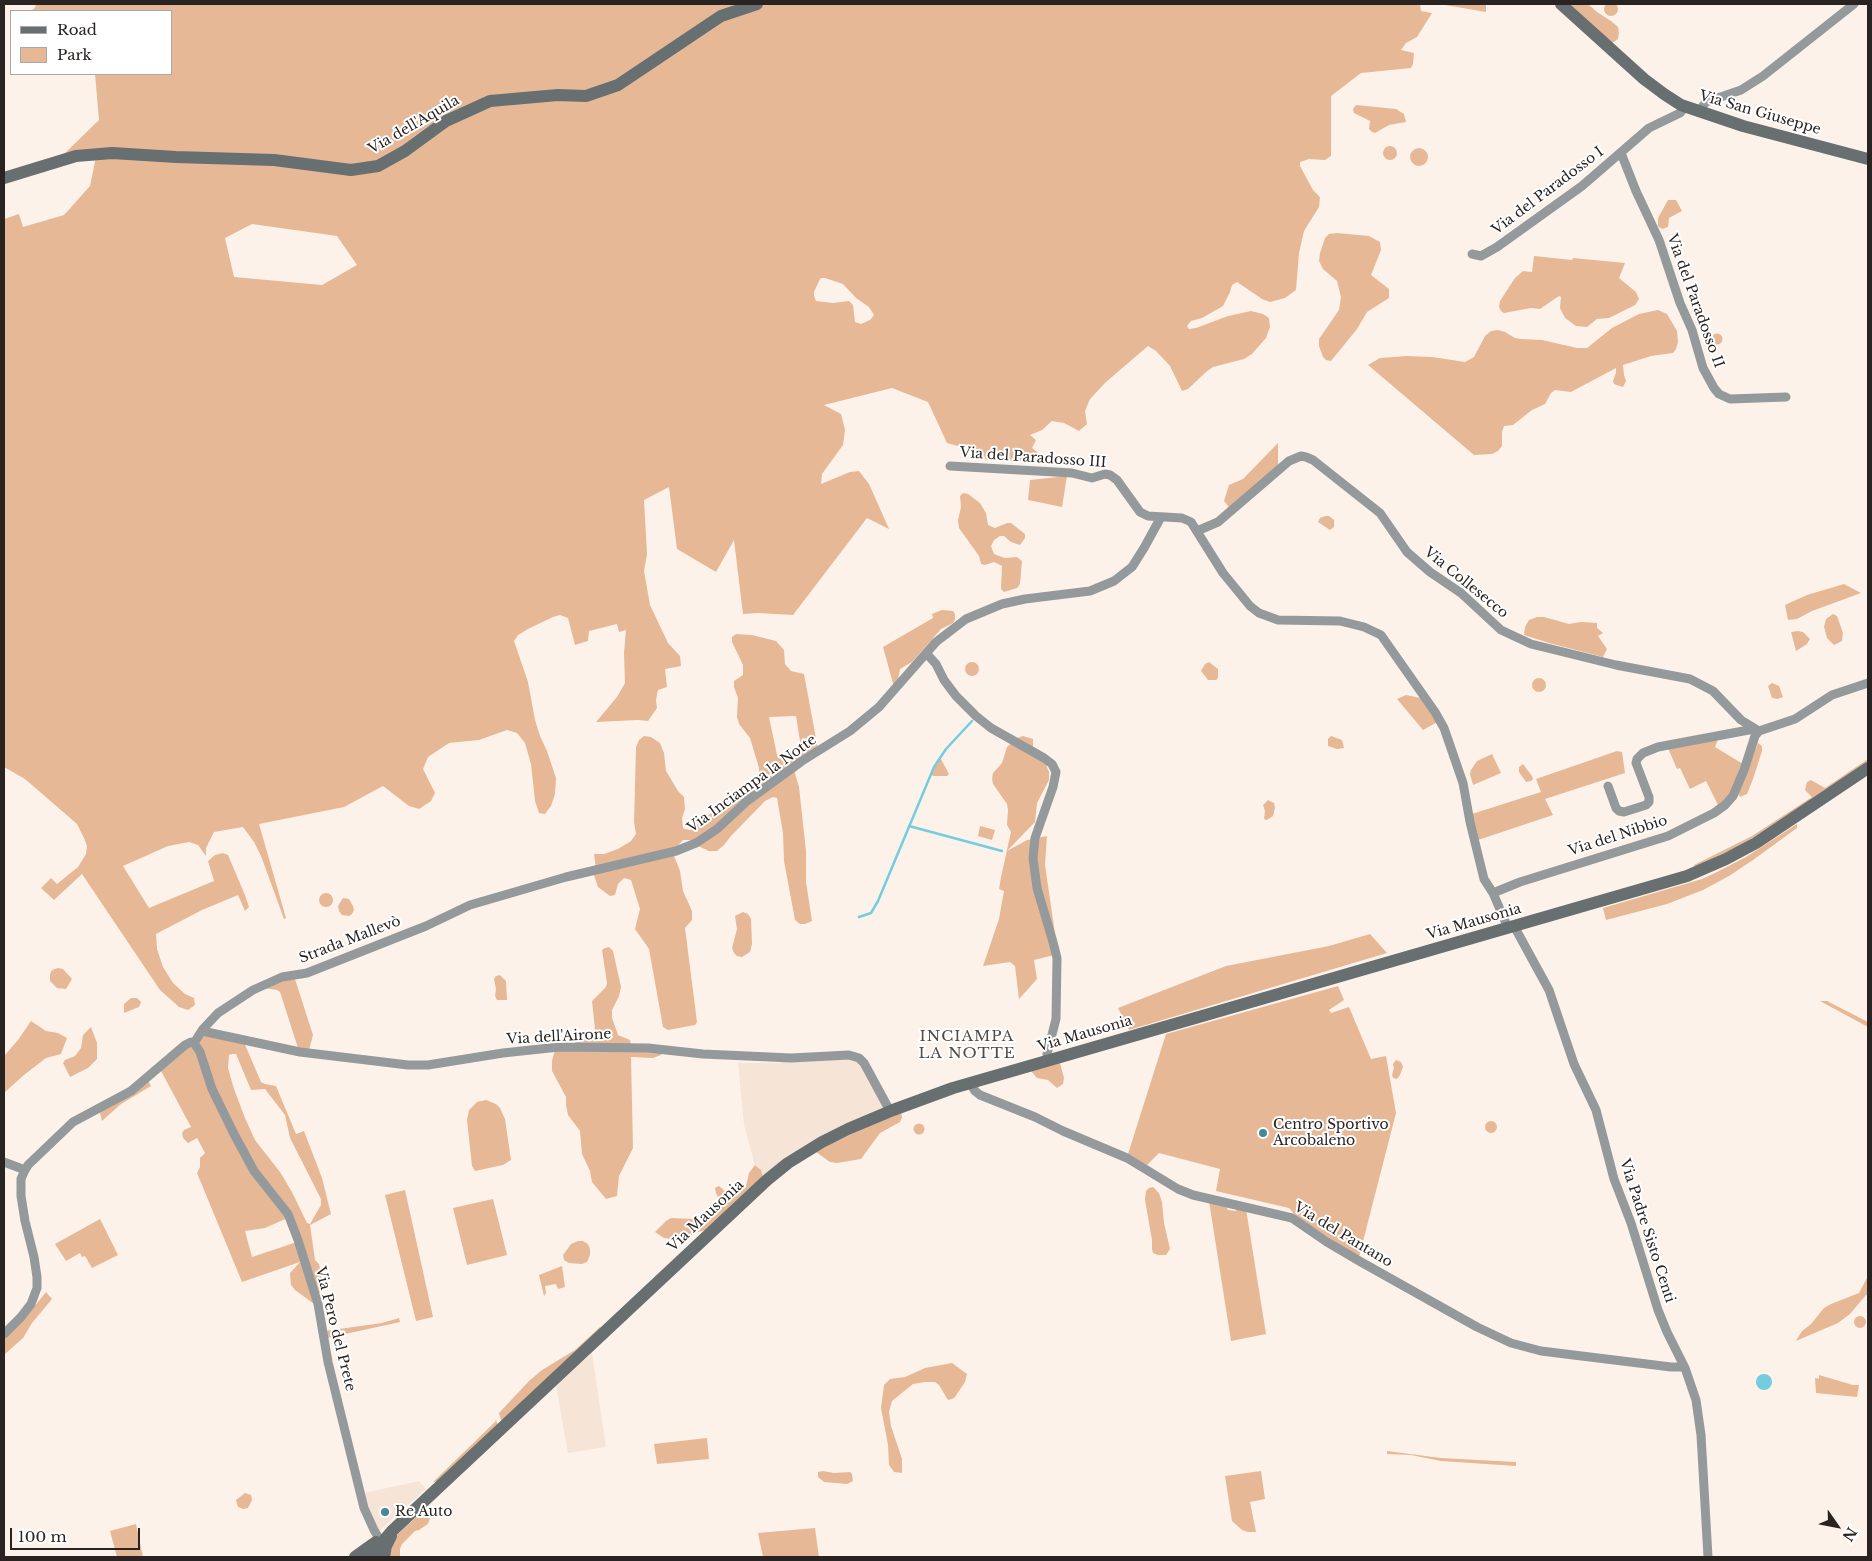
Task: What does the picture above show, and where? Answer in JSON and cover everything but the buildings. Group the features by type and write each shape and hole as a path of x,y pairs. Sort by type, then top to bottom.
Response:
{"main road":[{"name":"Via dell'Aquila","path":"4,178 76,156 112,153 274,160 351,170 378,166 405,151 446,121 490,101 558,95 586,96 618,84 721,16 757,4"},
{"name":"Via San Giuseppe","path":"1561,4 1644,79 1685,107 1743,126 1868,159"},
{"name":"Via Mausonia","path":"382,1548 396,1528 767,1180 822,1142 890,1111 970,1083 1673,881 1713,866 1756,843 1868,768"},
{"path":"355,1557 382,1548"},
{"path":"370,1557 382,1548"}],"street":[{"path":"1698,112 1706,102 1741,90 1763,76 1854,4"},
{"name":"Via del Paradosso I","path":"1472,254 1481,256 1497,247 1582,186 1649,128 1680,113 1685,107"},
{"name":"Via del Paradosso II","path":"1621,153 1659,240 1680,304 1692,330 1703,368 1714,388 1719,394 1730,399 1786,397"},
{"name":"Via Collesecco","path":"1197,531 1218,522 1289,461 1300,456 1306,457 1313,460 1380,513 1407,552 1430,572 1461,593 1501,630 1531,644 1616,665 1690,679 1718,694 1737,717 1756,730"},
{"name":"Via del Paradosso III","path":"950,466 1072,473 1092,478 1104,474 1110,475 1117,480 1140,512 1148,516 1185,518 1193,524 1223,573 1259,614 1278,620 1348,623 1374,630 1384,638 1444,728 1463,783 1484,879 1511,927"},
{"name":"Via Inciampa la Notte","path":"503,895 566,877 676,851 696,844 717,829 747,801 802,761 850,732 879,707 936,642 966,619 1002,604 1090,591 1114,580 1132,567 1161,517"},
{"path":"926,653 936,664 944,680 956,696 976,716 991,728 1044,758 1052,764 1056,772 1053,787 1035,838 1033,858 1037,888 1057,958 1056,1019 1047,1054 1048,1060"},
{"path":"1608,786 1619,811 1624,812 1646,805 1649,802 1649,797 1636,763 1637,759 1644,753 1658,747 1756,730 1795,719 1832,695 1868,683"},
{"name":"Via del Nibbio","path":"1493,894 1520,882 1668,836 1714,814 1732,796 1744,770 1756,730"},
{"name":"Strada Mallevò","path":"194,1043 218,1013 260,987 282,977 307,973 426,926 470,905 503,895"},
{"name":"Via Padre Sisto Centi","path":"1511,927 1546,984 1554,1002 1574,1064 1599,1120 1614,1179 1631,1222 1661,1318 1684,1367 1695,1396 1698,1412 1708,1557"},
{"name":"Via dell'Airone","path":"202,1031 300,1052 408,1065 428,1065 503,1053 559,1047 648,1048 704,1054 792,1058 849,1055 859,1058 864,1063 890,1111"},
{"path":"4,1334 31,1304 37,1288 38,1277 21,1196 21,1179 25,1170 60,1132 73,1122 131,1090 185,1045 191,1042 194,1043"},
{"name":"Via Pero del Prete","path":"194,1043 200,1052 212,1089 234,1134 254,1171 288,1214 298,1240 318,1304 328,1362 364,1508 382,1548"},
{"name":"Via del Pantano","path":"970,1083 980,1095 1127,1158 1178,1189 1193,1195 1292,1218 1361,1262 1477,1327 1511,1343 1541,1351 1684,1367"},
{"path":"4,1162 25,1170"}],"shaded area":[{"path":"845,1056 860,1059 887,1106 763,1178 759,1167 755,1165 744,1125 738,1063 781,1063 784,1059"},
{"path":"592,1353 606,1447 568,1453 556,1386"},
{"name":"Re Auto","path":"419,1481 426,1489 379,1531 367,1505 364,1493"}],"green space":[{"path":"1611,2 1616,4 1618,9 1616,14 1611,16 1606,14 1604,9 1606,4"},
{"path":"36,4 747,4 616,81 586,92 490,97 377,163 351,167 62,156 99,120 95,75 172,75 172,10 32,10 35,8"},
{"path":"767,4 1420,4 1421,11 1432,13 1417,37 1406,43 1401,50 1414,53 1411,68 1361,73 1331,96 1331,156 1325,160 1309,159 1300,162 1300,166 1313,190 1320,197 1319,207 1304,231 1299,253 1296,290 1285,298 1270,302 1262,299 1237,282 1232,285 1223,306 1202,318 1191,321 1187,326 1189,329 1196,328 1228,316 1251,311 1263,314 1269,318 1270,327 1266,338 1252,354 1244,359 1213,367 1188,389 1182,391 1170,366 1156,351 1148,346 1106,382 1090,399 1085,411 1087,424 1079,431 1064,423 1052,421 1042,430 1030,435 1036,440 1032,448 1040,454 1040,458 1036,461 990,461 983,458 979,452 947,443 928,402 892,388 824,405 841,414 845,430 843,445 822,474 821,484 850,472 859,471 869,484 889,529 867,518 793,615 743,614 734,540 716,572 677,549 669,487 644,500 647,554 644,571 650,605 668,643 680,656 681,666 665,669 667,687 658,690 657,708 648,721 596,722 617,697 625,683 624,653 626,630 619,632 617,624 589,631 588,641 575,645 568,618 560,615 528,629 518,635 514,641 528,682 535,720 556,778 555,794 551,806 545,814 539,813 535,801 531,764 525,743 517,733 507,730 479,740 449,743 428,757 423,769 435,793 431,801 419,809 409,806 383,786 344,807 259,824 286,918 284,919 261,856 243,827 214,832 206,848 206,856 198,845 189,842 168,846 123,866 149,908 214,881 208,861 215,855 223,853 228,855 245,895 249,907 245,911 238,895 202,910 156,934 157,949 163,967 173,983 185,994 194,998 195,1005 188,1010 179,1007 160,990 82,874 54,900 41,888 51,878 57,884 78,867 86,854 87,846 77,824 25,779 4,767 4,219 19,214 23,227 64,215 90,186 96,157 274,163 351,173 491,104 587,99 723,19","holes":["252,224 337,236 357,265 322,285 234,277 225,238","821,278 843,284 856,298 869,307 874,315 870,320 861,324 855,322 853,305 849,301 833,303 816,301 814,292"]},
{"path":"1486,4 1486,12 1445,5"},
{"path":"1570,4 1588,4 1618,27 1618,39 1612,43"},
{"path":"1356,105 1396,109 1404,114 1406,122 1389,125 1375,133 1372,132 1369,129 1370,121 1354,113 1353,109"},
{"path":"1387,146 1393,146 1397,153 1393,160 1387,160 1383,156 1383,150"},
{"path":"1415,148 1423,148 1428,153 1426,164 1415,166 1410,161 1410,153"},
{"path":"1668,200 1676,200 1682,211 1669,218 1668,227 1662,229 1658,226 1658,218"},
{"path":"1329,234 1369,236 1380,242 1381,250 1371,275 1389,289 1389,298 1367,312 1357,329 1331,361 1323,357 1319,346 1319,339 1339,310 1341,297 1337,281 1323,269 1319,261 1325,238"},
{"path":"1534,256 1625,263 1619,278 1636,292 1639,299 1635,305 1609,318 1597,319 1587,327 1576,326 1565,318 1560,308 1561,297 1559,296 1540,309 1531,308 1504,313 1499,307 1500,301 1515,278 1523,271 1532,272"},
{"path":"1658,310 1667,314 1677,331 1678,342 1673,353 1651,356 1623,365 1626,381 1623,387 1614,384 1616,368 1571,392 1555,390 1551,393 1545,404 1532,410 1513,425 1504,426 1502,446 1492,454 1474,455 1368,365 1380,358 1407,356 1432,357 1465,362 1474,357 1485,336 1491,331 1498,330 1515,338 1542,340 1577,348 1587,348 1612,328 1639,314"},
{"path":"1717,333 1723,339 1717,345 1711,339"},
{"path":"1278,443 1278,470 1231,510 1224,501 1229,485 1243,479"},
{"path":"1067,476 1062,507 1028,500 1030,480"},
{"path":"963,493 968,494 980,503 986,513 988,525 995,528 1011,523 1025,534 1025,538 1020,545 1011,542 1004,536 1000,536 994,540 991,546 994,554 1005,558 1017,557 1022,561 1020,584 1017,588 1004,592 1001,589 1002,566 994,562 985,565 981,564 979,556 959,528 960,496"},
{"path":"1329,516 1334,520 1334,527 1330,530 1318,522 1320,518"},
{"path":"1844,584 1861,593 1812,611 1797,619 1788,620 1785,605 1807,595"},
{"path":"942,610 953,611 955,619 953,623 941,629 912,662 900,669 898,680 894,687 883,647 933,618 932,614"},
{"path":"1833,614 1837,616 1843,633 1842,641 1834,645 1827,638 1824,627 1826,619"},
{"path":"1537,617 1569,624 1581,622 1597,623 1597,628 1603,633 1598,636 1607,649 1603,657 1524,635 1525,627 1529,620"},
{"path":"1791,632 1803,632 1810,639 1807,644 1796,651"},
{"path":"736,634 752,635 776,641 784,650 785,664 791,671 804,674 818,749 717,829 693,840 683,840 675,849 596,869 594,854 604,854 618,849 631,841 636,834 634,822 636,747 639,740 644,736 651,737 660,743 664,753 666,771 678,791 684,797 685,809 682,818 683,828 685,829 690,830 759,778 759,768 750,738 739,724 737,717 738,698 734,681 743,675 743,665 732,642 732,637","holes":["796,716 802,754 798,753 787,757 777,755 769,717"]},
{"path":"969,662 975,662 979,669 975,676 969,676 965,672 965,666"},
{"path":"1209,662 1218,669 1218,678 1216,680 1208,680 1201,671 1205,664"},
{"path":"1536,678 1542,678 1546,685 1542,692 1536,692 1532,688 1532,682"},
{"path":"1772,683 1779,686 1783,697 1772,698 1768,686"},
{"path":"1406,695 1425,699 1437,708 1443,719 1423,730 1397,699"},
{"path":"1023,736 1033,739 1033,753 1044,760 1049,772 1049,780 1037,803 1035,822 1007,851 1027,840 1047,836 1045,865 1058,954 1034,960 1037,979 1019,999 1015,966 1010,962 983,966 999,919 1004,891 999,889 1001,877 1011,832 1007,825 1007,804 993,784 993,773 1002,763 1007,747 1017,738"},
{"path":"1331,736 1342,740 1344,748 1337,749 1328,746 1328,739"},
{"path":"1719,737 1715,747 1743,764 1732,792 1719,807 1706,781 1690,789 1680,768 1677,769 1668,748"},
{"path":"1758,743 1762,746 1762,751 1753,779 1747,794 1740,797 1738,793"},
{"path":"1617,751 1622,752 1625,773 1545,799 1553,815 1478,840 1472,814 1541,792 1536,779"},
{"path":"1492,754 1501,773 1473,785 1470,774 1471,770 1477,761"},
{"path":"941,759 949,774 947,776 933,776 931,774 932,769 937,761"},
{"path":"1868,759 1868,761 1776,824 1735,848 1695,867 1694,865 1752,836 1812,797 1805,790 1807,782 1811,780 1825,788"},
{"path":"1523,764 1532,776 1533,779 1531,781 1526,782 1519,772 1519,767"},
{"path":"794,770 799,787 806,851 806,882 812,921 805,924 800,924 795,920 784,861 783,833 777,798 773,797 765,801 717,851 709,851 696,845 743,807"},
{"path":"1268,800 1274,803 1275,808 1273,816 1267,820 1264,819 1265,811 1263,805"},
{"path":"1797,824 1797,828 1753,860 1703,890 1667,904 1606,920 1603,908 1702,879 1746,857"},
{"path":"980,826 995,830 992,840 978,836"},
{"path":"673,853 680,871 683,891 692,911 692,920 685,928 697,1022 695,1025 668,1030 663,1027 649,949 635,929 640,909 631,880 624,878 618,884 615,895 610,896 598,887 593,872"},
{"path":"323,893 329,893 333,900 329,907 323,907 319,903 319,897"},
{"path":"343,898 349,899 353,906 354,910 349,916 342,915 339,911 338,906"},
{"path":"743,912 748,914 751,919 752,944 750,952 742,957 737,956 732,948 737,929 735,916"},
{"path":"1370,934 1387,953 1129,1030 1118,1008 1226,966 1329,946"},
{"path":"609,947 613,951 621,987 612,1010 612,1018 618,1035 630,1040 631,1045 572,1045 581,1037 596,1039 592,1001 606,987 602,950"},
{"path":"63,969 72,979 66,989 57,988 50,981 52,970"},
{"path":"500,975 506,981 507,1000 497,1000 495,996 494,979"},
{"path":"294,976 313,1035 309,1050 298,1048 280,992 264,988"},
{"name":"Centro Sportivo Arcobaleno","path":"1338,986 1344,1000 1329,1010 1331,1013 1349,1007 1371,1059 1386,1056 1396,1113 1359,1257 1297,1217 1289,1208 1216,1191 1220,1169 1159,1153 1147,1165 1128,1154 1166,1034"},
{"path":"131,998 137,998 141,1002 139,1007 124,1013 124,1004"},
{"path":"1820,1001 1827,1001 1868,1022 1868,1027"},
{"path":"31,1021 46,1031 58,1033 67,1038 61,1054 46,1058 4,1093 4,1056"},
{"path":"91,1027 97,1043 97,1059 88,1068 70,1077 63,1063 65,1060 75,1056 81,1048 83,1035"},
{"path":"202,1033 243,1040 261,1082 276,1086 296,1134 304,1131 322,1178 331,1214 310,1225 315,1260 319,1264 322,1279 322,1287 314,1304 291,1285 290,1273 300,1262 242,1282 197,1173 200,1167 200,1158 205,1153 197,1138 188,1143 183,1138 182,1133 184,1130 191,1127 160,1069","holes":["236,1054 251,1090 265,1089 285,1115 290,1138 321,1199 321,1205 310,1224 307,1223 280,1172 255,1140 234,1089 228,1068 229,1055","290,1217 297,1242 252,1257 245,1231 265,1228"]},
{"path":"555,1050 664,1051 661,1055 653,1058 631,1057 633,1148 619,1176 617,1196 606,1199 592,1182 590,1171 582,1154 580,1131 568,1115 566,1097 552,1071"},
{"path":"1396,1060 1401,1062 1403,1067 1397,1079 1393,1078 1392,1075 1393,1064"},
{"path":"1060,1063 1064,1078 1063,1084 1057,1088 1048,1080 1037,1078 1031,1071"},
{"path":"147,1079 151,1086 121,1104 102,1121 100,1113 104,1108"},
{"path":"486,1100 500,1108 505,1119 511,1160 503,1165 475,1171 472,1166 467,1120 469,1110 477,1102"},
{"path":"901,1112 900,1122 880,1133 861,1159 837,1163 830,1162 816,1152 832,1143"},
{"path":"1493,1121 1496,1122 1496,1132 1489,1133 1486,1132 1485,1125 1486,1122"},
{"path":"919,1123 925,1129 919,1135 913,1129"},
{"path":"755,1165 761,1170 763,1178 706,1230 694,1233 683,1240 664,1238 655,1232 671,1218 693,1219 713,1213 720,1201 715,1188 719,1186 733,1196 740,1193 746,1186 749,1173"},
{"path":"1153,1187 1159,1193 1162,1202 1164,1223 1170,1249 1166,1255 1153,1253 1152,1249 1145,1200 1146,1191"},
{"path":"405,1190 433,1317 416,1321 385,1195"},
{"path":"493,1199 507,1255 467,1265 453,1208"},
{"path":"1209,1201 1225,1205 1228,1210 1236,1211 1237,1207 1246,1209 1266,1334 1231,1341"},
{"path":"100,1219 118,1255 92,1268 85,1256 82,1257 80,1253 66,1261 55,1244"},
{"path":"578,1241 588,1244 590,1255 587,1262 582,1264 569,1263 564,1260 563,1255 571,1244"},
{"path":"562,1266 565,1287 558,1289 556,1284 545,1286 546,1293 544,1296 539,1275"},
{"path":"1868,1276 1868,1295 1850,1314 1838,1323 1796,1341 1802,1331 1811,1324 1824,1308 1859,1293"},
{"path":"46,1292 52,1299 32,1323 23,1338 4,1355 4,1338"},
{"path":"1858,1316 1862,1316 1866,1322 1862,1328 1858,1328 1854,1324 1854,1320"},
{"path":"399,1318 400,1322 327,1338 325,1331 382,1323"},
{"path":"600,1327 601,1330 503,1421 501,1420 499,1413 529,1381 542,1370 575,1350"},
{"path":"952,1363 967,1374 965,1382 952,1399 948,1400 935,1382 925,1382 913,1384 892,1401 889,1412 891,1426 902,1459 902,1473 894,1472 889,1465 888,1445 881,1408 884,1385 890,1379 905,1377 925,1368"},
{"path":"1819,1375 1859,1385 1857,1397 1816,1393 1815,1378 1819,1379"},
{"path":"496,1420 498,1425 440,1481 433,1482 495,1422"},
{"path":"707,1438 709,1459 657,1464 654,1444"},
{"path":"1387,1451 1441,1458 1516,1462 1516,1466 1441,1461 1411,1455 1387,1454"},
{"path":"1261,1471 1265,1499 1250,1502 1256,1532 1248,1532 1242,1530 1232,1521 1225,1476"},
{"path":"818,1472 834,1473 850,1472 853,1481 847,1484 824,1482 818,1477"},
{"path":"245,1493 251,1495 252,1500 248,1508 243,1509 238,1507 236,1500"},
{"path":"427,1507 431,1515 428,1524 415,1531 402,1544 400,1557 389,1557 395,1537"},
{"path":"136,1524 143,1557 117,1557 110,1531"},
{"path":"815,1528 819,1557 763,1557 758,1533"}],"water":[{"path":"1764,1374 1770,1376 1772,1382 1770,1388 1764,1390 1758,1388 1756,1382 1758,1376"}],"waterway":[{"path":"859,917 871,913 878,901 934,767 946,749 972,721"},
{"path":"909,826 1002,851"}],"place":[{"name":"Centro Sportivo Arcobaleno","path":"1263,1133"},
{"name":"Re Auto","path":"385,1512"}],"district":[{"name":"INCIAMPA LA NOTTE","path":"967,1046"}]}
